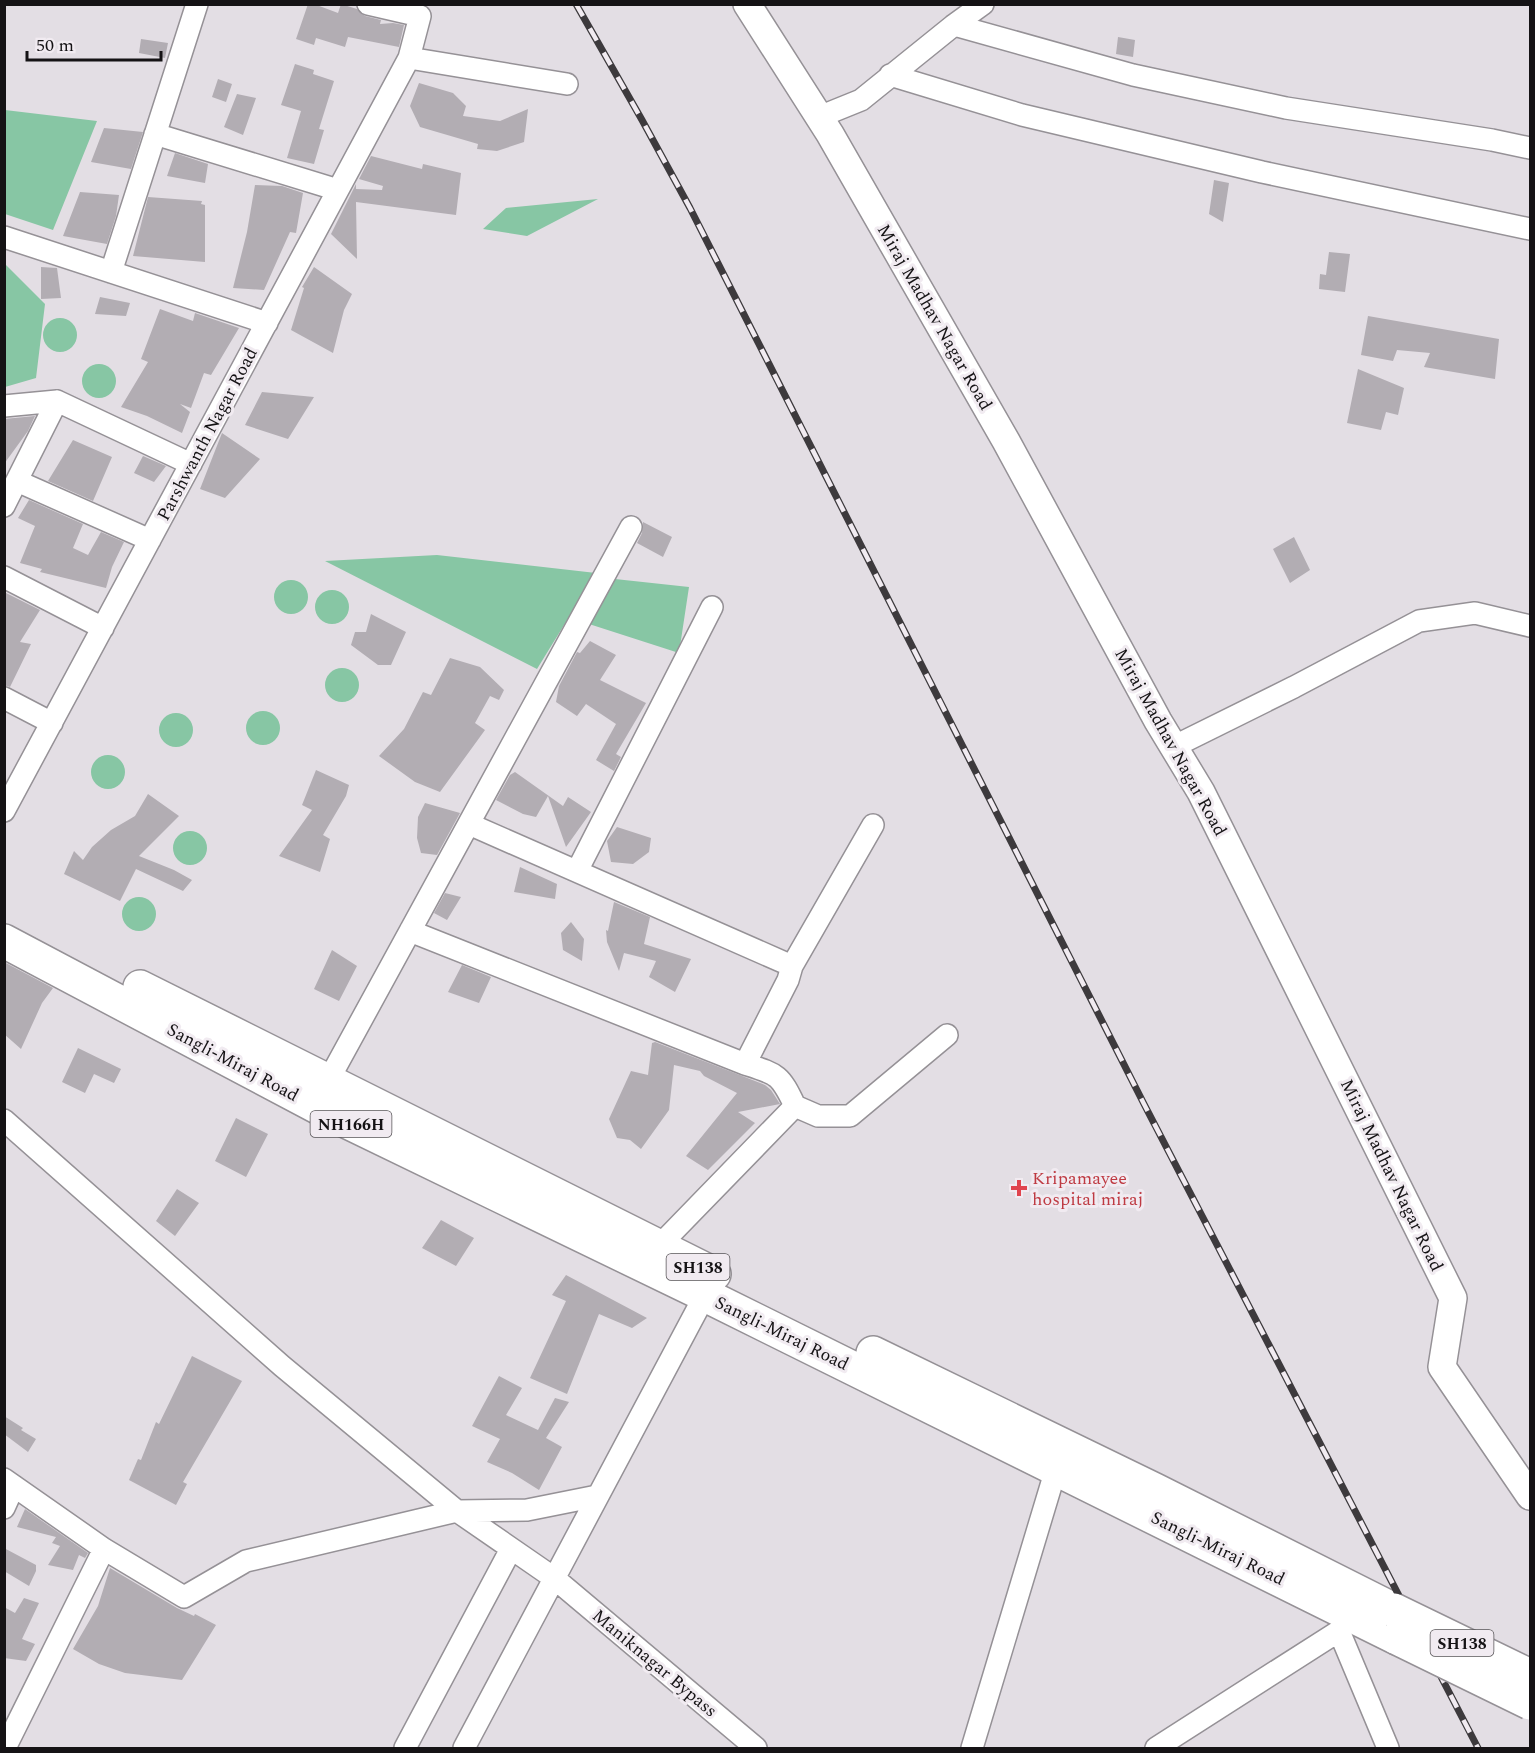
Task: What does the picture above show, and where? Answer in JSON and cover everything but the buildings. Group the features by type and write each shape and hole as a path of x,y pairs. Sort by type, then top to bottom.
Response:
{"highway":[{"name":"Sangli-Miraj Road","path":"4,919 658,1246 1349,1612"},
{"name":"Sangli-Miraj Road","path":"4,941 42,959 327,1112 1349,1612 1396,1624 1530,1676"},
{"name":"Sangli-Miraj Road","path":"1396,1624 1530,1703"}],"street":[{"path":"111,272 197,4"},
{"name":"Parshwanth Nagar Road","path":"4,811 409,58 420,16 368,4"},
{"name":"Miraj Madhav Nagar Road","path":"747,4 819,117 1006,441 1158,721 1202,792 1453,1298 1442,1367 1530,1496"},
{"path":"819,117 861,100 983,4"},
{"path":"954,25 1133,75 1286,108 1530,148"},
{"path":"409,58 567,84"},
{"path":"890,75 1033,117 1262,172 1530,229"},
{"path":"155,134 338,190"},
{"path":"4,237 267,322"},
{"path":"4,406 57,401 191,464"},
{"path":"4,506 57,401"},
{"path":"17,481 150,540"},
{"path":"328,1081 630,526"},
{"path":"4,578 103,628"},
{"path":"577,871 712,607"},
{"path":"1175,746 1419,621 1475,613 1530,626"},
{"path":"4,698 52,723"},
{"path":"469,824 792,966"},
{"path":"744,1064 788,980 792,966 873,825"},
{"path":"410,931 744,1064 773,1073 786,1088 795,1106 818,1116 850,1116 947,1035"},
{"path":"658,1246 795,1106"},
{"path":"4,1120 282,1366 457,1511 511,1549 405,1749"},
{"path":"464,1749 705,1295"},
{"path":"972,1749 1056,1468"},
{"path":"4,1508 9,1483 104,1549 184,1597 246,1561 457,1511 527,1510 597,1496"},
{"path":"5,1749 104,1549"},
{"name":"Maniknagar Bypass","path":"511,1549 554,1578 756,1749"},
{"path":"1156,1749 1349,1612 1389,1749"}],"green space":[{"path":"5,110 97,121 53,230 5,214"},
{"path":"598,199 527,236 483,229 506,208"},
{"path":"4,263 45,304 36,378 5,387"},
{"path":"60,318 72,323 77,335 72,347 60,352 48,347 43,335 48,323"},
{"path":"99,364 111,369 116,381 111,393 99,398 87,393 82,381 87,369"},
{"path":"437,555 596,573 537,669 325,561"},
{"path":"615,579 689,587 679,653 589,624"},
{"path":"291,580 303,585 308,597 303,609 291,614 279,609 274,597 279,585"},
{"path":"332,590 344,595 349,607 344,619 332,624 320,619 315,607 320,595"},
{"path":"342,668 354,673 359,685 354,697 342,702 330,697 325,685 330,673"},
{"path":"263,711 275,716 280,728 275,740 263,745 251,740 246,728 251,716"},
{"path":"176,713 188,718 193,730 188,742 176,747 164,742 159,730 164,718"},
{"path":"108,755 120,760 125,772 120,784 108,789 96,784 91,772 96,760"},
{"path":"190,831 202,836 207,848 202,860 190,865 178,860 173,848 178,836"},
{"path":"139,897 151,902 156,914 151,926 139,931 127,926 122,914 127,902"}],"railway":[{"path":"576,4 690,208 1144,1104 1478,1748"}],"place":[{"name":"Kripamayee hospital miraj","path":"1019,1188"}]}
